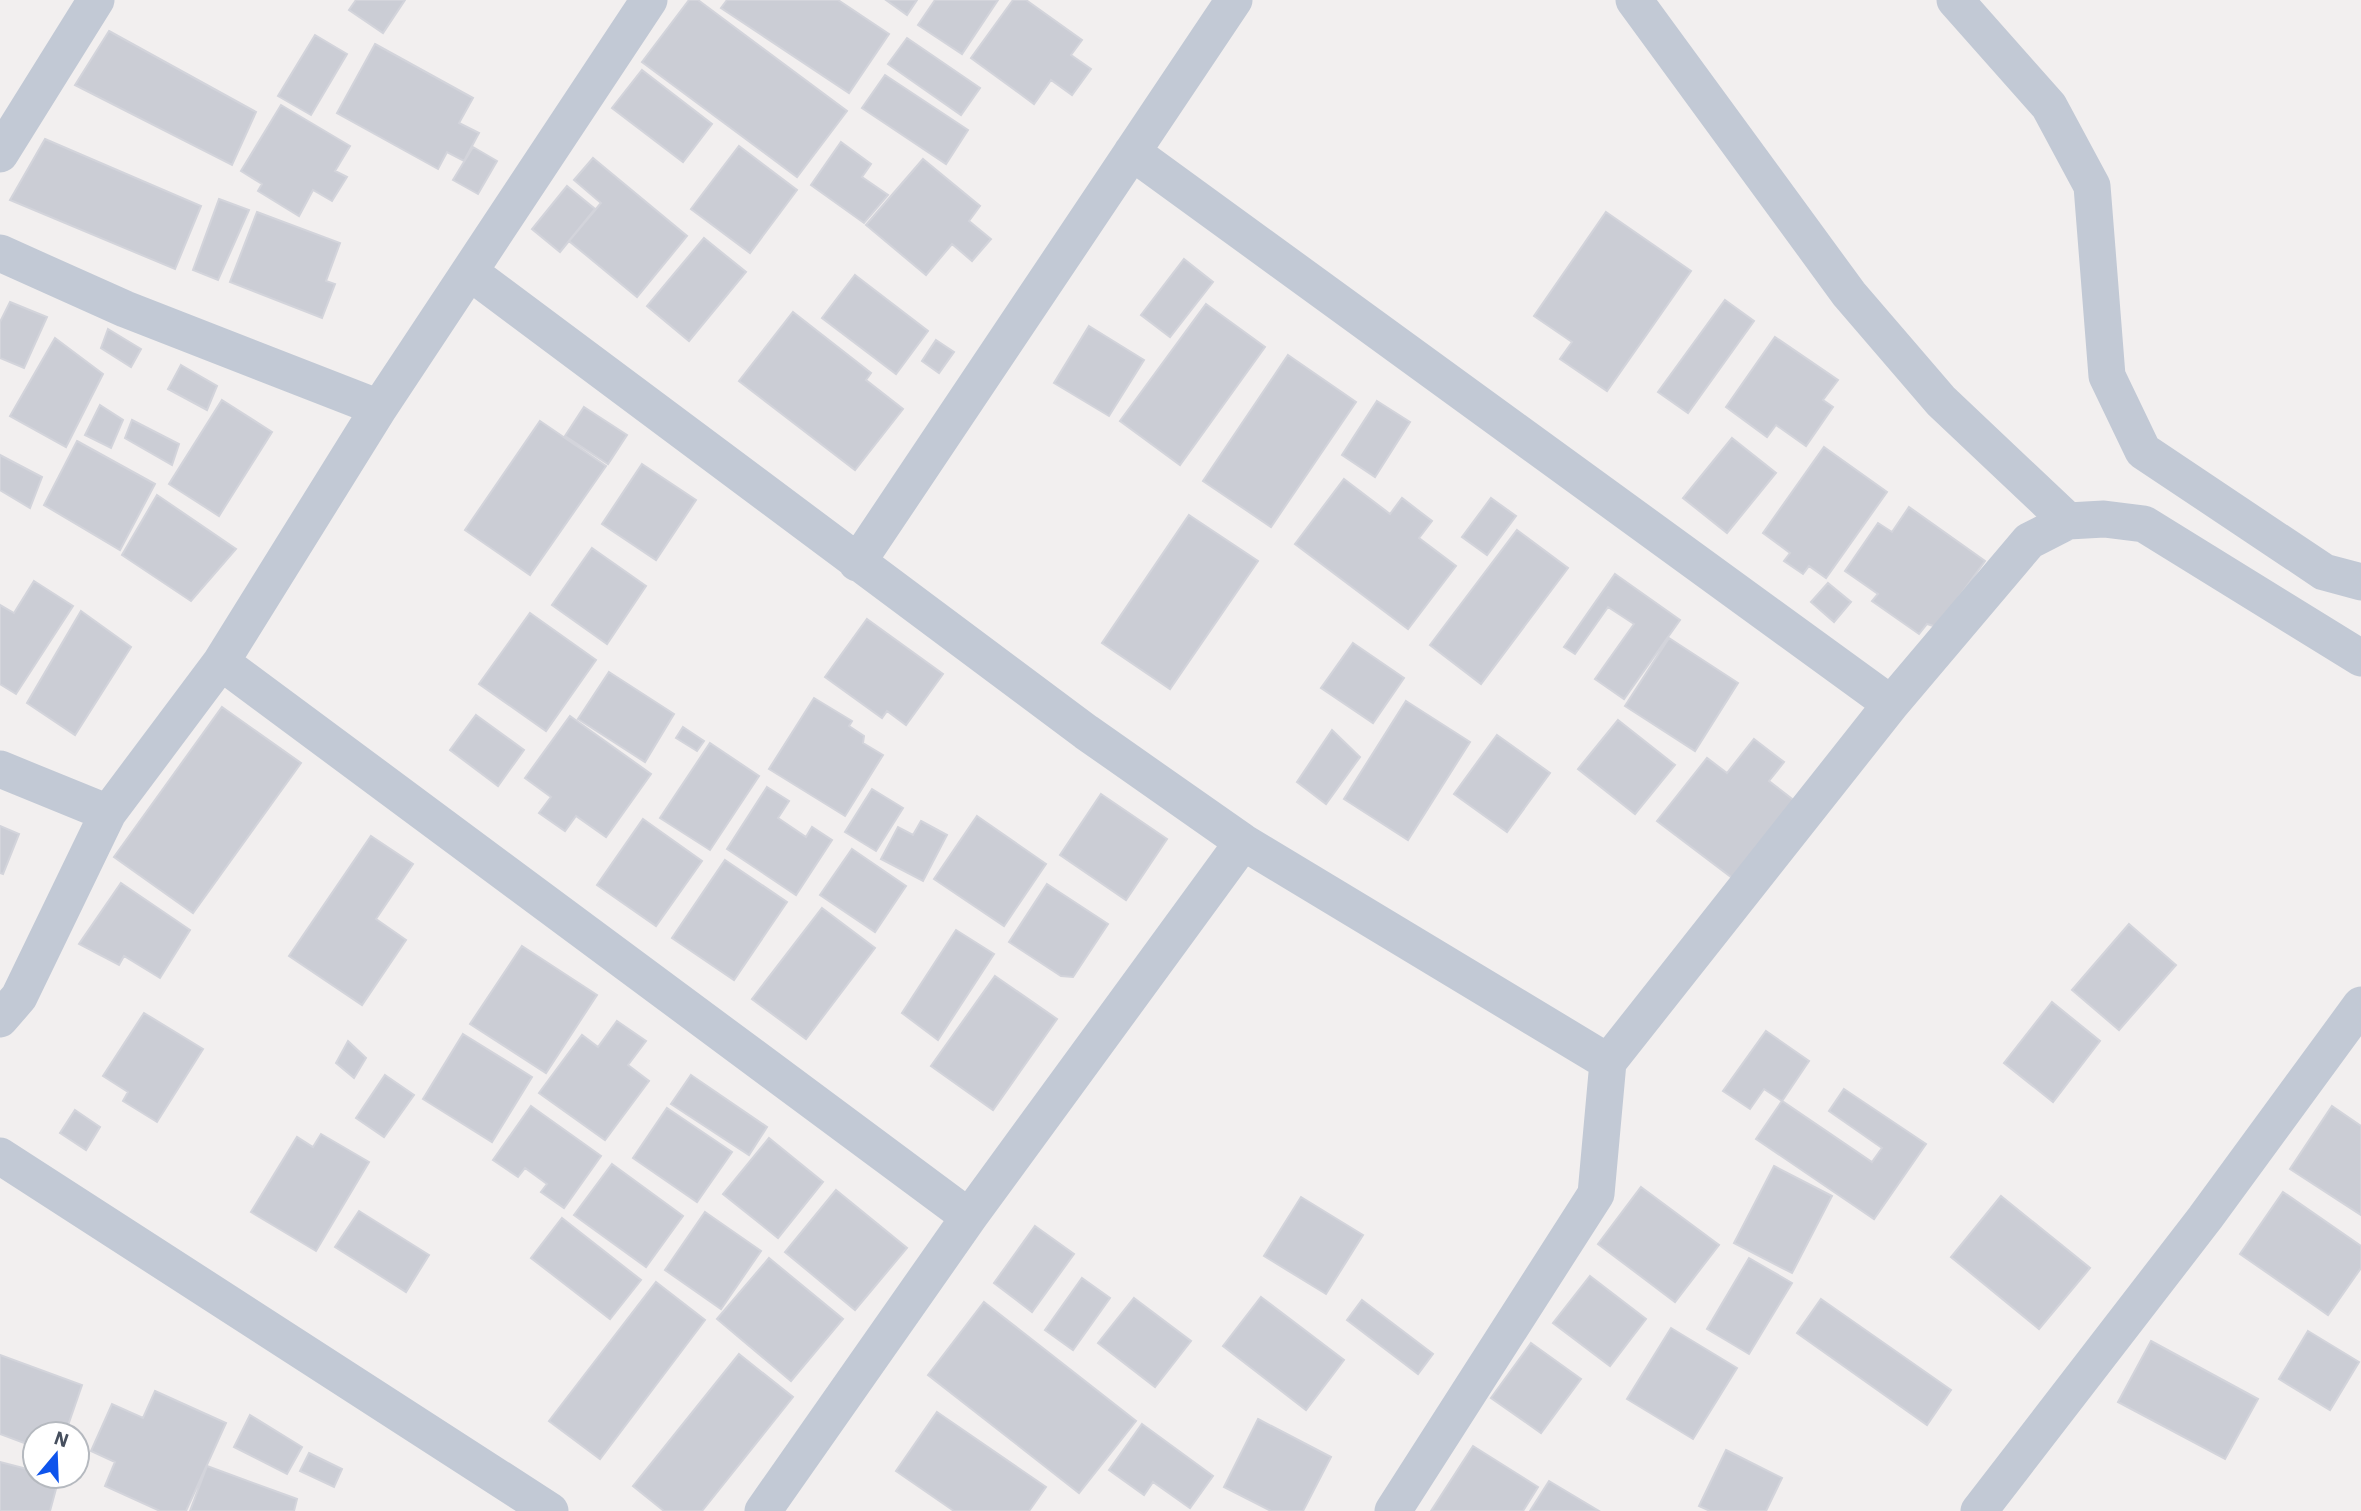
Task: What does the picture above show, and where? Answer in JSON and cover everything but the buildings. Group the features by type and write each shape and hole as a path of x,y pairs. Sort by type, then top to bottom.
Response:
{"street":[{"path":"0,154 96,0"},
{"path":"0,1019 19,997 108,813 221,662 379,408 471,273 649,0"},
{"path":"857,563 1234,0"},
{"path":"1634,0 1849,294 1941,401 2068,521"},
{"path":"1955,0 2049,106 2092,186 2106,376 2143,451 2324,572 2361,582"},
{"path":"1132,152 1891,704"},
{"path":"0,253 125,309 379,408"},
{"path":"471,273 1086,733 1243,842 1608,1062"},
{"path":"1393,1511 1596,1194 1608,1062 1891,704 2029,541 2068,521 2104,519 2144,524 2361,658"},
{"path":"221,662 969,1217"},
{"path":"0,769 108,813"},
{"path":"763,1511 969,1217 1243,842"},
{"path":"1979,1511 2205,1218 2361,1005"},
{"path":"0,1156 550,1511"}]}
